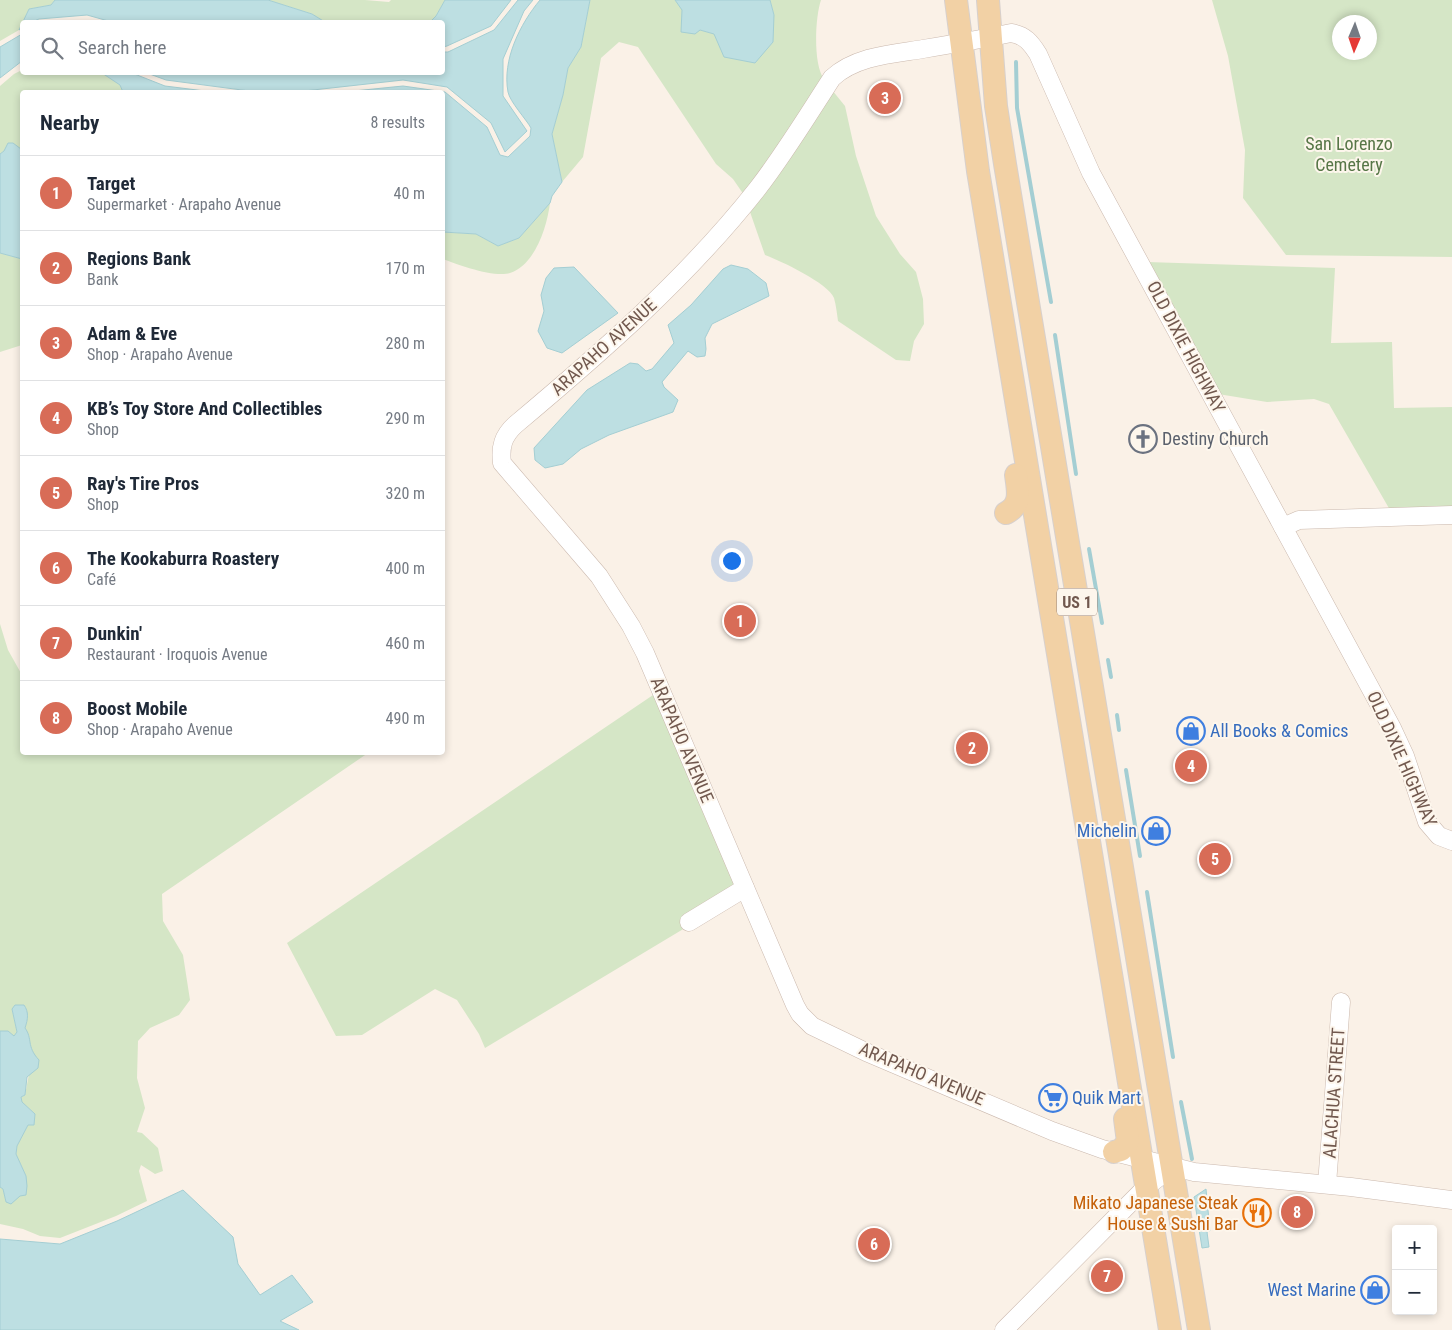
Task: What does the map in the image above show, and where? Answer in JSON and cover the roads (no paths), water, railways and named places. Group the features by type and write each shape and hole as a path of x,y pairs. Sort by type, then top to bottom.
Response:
{"main road":[{"name":"US 1","path":"956,0 978,170 996,284 1142,1160 1158,1178 1155,1238 1170,1330"},
{"path":"966,0 970,19 979,31 992,37"},
{"name":"US 1","path":"988,0 996,106 1102,749 1158,1178 1198,1330"},
{"path":"996,284 992,316 1019,498 1012,510 1006,513"},
{"path":"1005,339 1027,394 1044,494 1052,505 1061,508"},
{"path":"1033,513 1048,524 1056,540 1064,590 1071,611 1085,681 1094,698"},
{"path":"1050,605 1064,650 1082,739 1087,745 1102,749"},
{"path":"1096,886 1092,926 1128,1135 1126,1147 1114,1152"},
{"path":"1107,952 1134,1059 1148,1142 1158,1178"},
{"path":"1155,1238 1172,1286 1179,1330"}],"street":[{"name":"OLD DIXIE HIGHWAY","path":"961,42 1012,33 1023,36 1038,54 1091,172 1392,728 1404,756 1426,822 1439,836 1452,841"},
{"name":"ARAPAHO AVENUE","path":"961,42 875,58 851,65 841,70 832,78 785,151 726,227 658,300 515,425 504,438 502,463 598,576 631,626 645,653 800,1014 812,1026 866,1052 1052,1131 1142,1160"},
{"path":"1033,513 1061,508"},
{"path":"1283,526 1299,520 1452,515"},
{"path":"689,922 745,888"},
{"name":"ALACHUA STREET","path":"1327,1184 1341,1002"},
{"path":"1004,1330 1158,1178 1194,1172 1327,1184 1452,1200"}],"water":[{"path":"55,0 268,0 312,14 322,20 105,20 87,15 24,20 29,9 51,5"},
{"path":"445,0 511,0 491,26 445,46 445,20 432,20"},
{"path":"518,0 533,0 524,11 503,59 503,96 527,131 505,152 491,123 447,87 403,80 313,90 242,90 166,80 152,75 445,75 445,52 494,30"},
{"path":"540,0 590,0 581,47 568,68 563,95 552,134 562,182 552,196 550,203 519,238 498,246 476,234 445,232 445,92 487,127 500,155 508,157 530,136 531,128 509,96 507,80 510,55 514,43"},
{"path":"675,0 770,0 774,15 773,42 755,63 724,57 714,34 700,30 695,34 681,32 682,10"},
{"path":"20,35 20,63 0,78 0,47"},
{"path":"105,75 137,75 165,86 197,90 122,90 120,85"},
{"path":"403,86 431,90 364,90"},
{"path":"8,143 13,143 20,148 20,258 0,253 0,154"},
{"path":"731,265 748,269 766,283 769,296 712,324 705,338 705,356 697,357 688,351 662,382 664,387 678,400 673,412 609,435 581,449 563,464 545,468 535,460 534,448 587,390 630,363 638,364 646,371 652,369 674,343 668,325 691,305 723,269"},
{"path":"574,267 618,313 562,353 547,348 538,331 544,311 541,295 546,278 554,268"},
{"path":"15,1005 24,1005 27,1010 28,1016 25,1028 32,1051 39,1060 38,1068 27,1077 25,1095 21,1097 22,1102 35,1114 34,1125 28,1125 17,1146 16,1154 26,1176 26,1195 20,1196 11,1204 6,1202 3,1189 0,1187 0,1031 8,1031 14,1036 17,1032 12,1009"},
{"path":"1206,1189 1210,1231 1207,1232 1209,1247 1202,1248 1194,1197"},
{"path":"183,1190 233,1237 238,1264 260,1295 292,1275 313,1302 280,1321 299,1330 0,1330 0,1239 60,1244 117,1221"}],"waterway":[{"path":"1016,62 1017,108 1051,302"},
{"path":"1055,335 1076,474"},
{"path":"1089,549 1102,623"},
{"path":"1108,660 1111,677"},
{"path":"1117,715 1119,730"},
{"path":"1126,770 1140,856"},
{"path":"1147,892 1173,1057"},
{"path":"1181,1102 1192,1159"}],"place":[{"name":"Adam & Eve","path":"885,98"},
{"name":"Destiny Church","path":"1143,439"},
{"name":"Target","path":"740,621"},
{"name":"All Books & Comics","path":"1191,731"},
{"name":"Regions Bank","path":"972,748"},
{"name":"KB’s Toy Store And Collectibles","path":"1191,766"},
{"name":"Michelin","path":"1156,831"},
{"name":"Ray's Tire Pros","path":"1215,859"},
{"name":"Quik Mart","path":"1053,1098"},
{"name":"Boost Mobile","path":"1297,1212"},
{"name":"Mikato Japanese Steak House & Sushi Bar","path":"1257,1213"},
{"name":"The Kookaburra Roastery","path":"874,1244"},
{"name":"Dunkin'","path":"1107,1276"},
{"name":"West Marine","path":"1375,1290"}],"park label":[{"name":"San Lorenzo Cemetery","path":"1349,154"}]}
